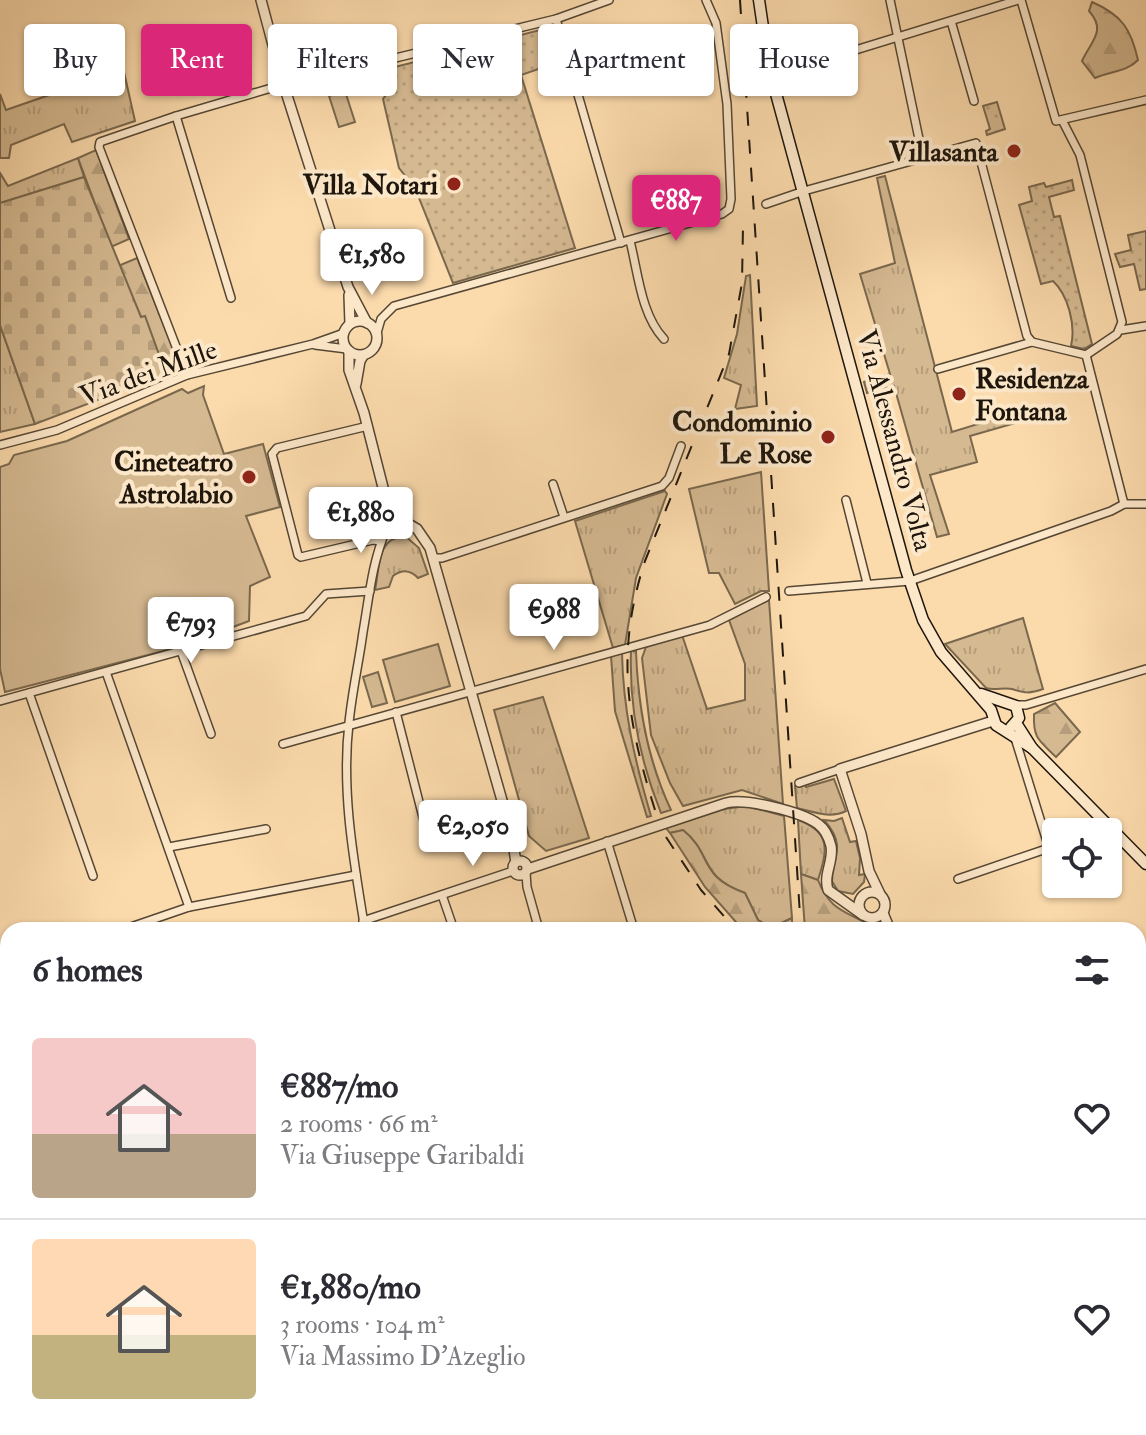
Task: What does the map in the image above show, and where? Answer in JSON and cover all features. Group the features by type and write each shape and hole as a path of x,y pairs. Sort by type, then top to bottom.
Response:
{"main road":[{"name":"Via Alessandro Volta","path":"759,0 761,24"},
{"name":"Via Alessandro Volta","path":"777,96 910,581 931,637 995,721 1033,749"},
{"name":"Via Alessandro Volta","path":"972,688 1015,705 1019,714 1016,723 1033,749 1145,862"},
{"path":"1001,702 995,721 1010,728 1016,723"}],"street":[{"path":"261,0 268,26"},
{"path":"397,58 556,19 609,0"},
{"path":"356,384 360,361 373,350 381,319 394,306 722,214 729,209 727,104 716,23 706,0"},
{"path":"890,0 923,158"},
{"path":"858,49 1019,0 1059,121 1080,155 1122,322 1121,330"},
{"path":"556,19 648,312 656,331 664,339"},
{"path":"951,21 974,101"},
{"path":"187,375 99,147 100,142 176,116 268,90"},
{"path":"287,96 348,287 367,323 377,333"},
{"path":"1059,121 1146,100"},
{"path":"176,116 231,298"},
{"path":"766,204 976,143 1019,311 1032,342"},
{"path":"348,287 347,329 343,342 348,350 349,370 368,426 388,507"},
{"path":"347,329 359,321 367,323"},
{"path":"938,369 1032,342 1086,355 1121,330 1146,326"},
{"name":"Via dei Mille","path":"0,445 57,430 187,375 313,344 347,329"},
{"name":"Via dei Mille","path":"313,344 348,350"},
{"path":"348,350 363,356"},
{"path":"1086,355 1124,504"},
{"path":"368,426 277,448 272,454 298,555 301,557 373,540 381,541"},
{"path":"433,558 442,558 662,486 669,478 681,446"},
{"path":"553,484 564,517"},
{"path":"846,500 867,583"},
{"path":"789,591 910,581 1124,504 1146,504"},
{"path":"407,523 398,532 386,530 381,524 381,517 388,507 403,509 407,523 424,538 433,558 537,922"},
{"path":"363,922 351,839 347,769 349,724 370,591 386,530"},
{"path":"0,701 306,616 326,594 370,591"},
{"path":"283,744 710,625 766,597"},
{"path":"181,651 211,734"},
{"path":"1015,705 1026,705 1146,669"},
{"path":"106,672 189,907"},
{"path":"29,693 93,876"},
{"path":"396,712 427,833"},
{"path":"799,783 995,721"},
{"path":"958,879 1049,848 1015,738"},
{"path":"1022,763 1033,749"},
{"path":"840,769 861,834 869,871 885,901 883,913 887,922"},
{"path":"374,922 522,867 726,803 749,801 821,826 832,851 826,886 832,894 863,915 873,919 883,913"},
{"path":"169,847 266,829"},
{"path":"607,841 632,922"},
{"path":"863,915 859,905 869,871"},
{"path":"145,922 189,907 356,875"},
{"path":"845,902 864,894 880,894"},
{"path":"442,895 451,922"}],"green space":[{"path":"1092,2 1111,12 1124,24 1138,60 1124,69 1095,78 1082,61 1097,30 1089,11"},
{"path":"538,31 538,69 522,75 522,35"},
{"path":"413,62 413,96 522,96 522,78 575,248 453,283 415,188 399,168 383,99 385,96 397,96 397,66"},
{"path":"125,76 135,121 72,142 64,124 11,145 9,158 0,158 0,94 6,110 46,96 125,96"},
{"path":"329,96 347,96 355,122 339,127"},
{"path":"997,102 1005,129 987,135 986,131 990,129 983,106"},
{"path":"96,150 129,239 111,247 78,158"},
{"path":"78,158 84,177 0,203 0,173 8,186"},
{"path":"885,176 952,432 1027,409 1029,419 970,436 977,462 930,475 949,534 937,537 894,386 867,393 864,382 890,374 860,274 895,263 877,178"},
{"path":"84,177 141,317 145,316 166,374 35,424 0,325 0,203"},
{"path":"1072,180 1074,190 1049,197 1054,217 1060,216 1092,344 1084,349 1071,346 1071,320 1067,302 1058,287 1053,281 1041,284 1019,205 1032,201 1029,187 1044,183 1046,187"},
{"path":"1146,231 1146,289 1140,290 1134,264 1120,267 1115,254 1131,250 1128,235"},
{"path":"137,258 181,369 166,374 145,317 141,317 118,266"},
{"path":"750,275 757,406 735,409 741,385 724,378 737,334 746,276"},
{"path":"0,325 35,424 0,432"},
{"path":"204,386 203,395 224,454 263,444 280,507 246,516 270,577 250,586 249,621 233,627 233,633 5,692 0,669 0,467 9,464 14,455 67,441 182,389 188,393"},
{"path":"761,472 769,591 761,591 735,604 719,573 709,573 689,489"},
{"path":"665,491 667,494 636,578 625,645 613,648 575,521"},
{"path":"405,536 419,548 428,574 418,578 403,571 393,576 389,587 375,590 384,548 396,538"},
{"path":"769,600 783,804 742,790 683,806 670,783 651,735 642,658 646,647 682,635 707,709 745,700 745,664 729,620"},
{"path":"1023,618 1043,689 1034,692 986,688 945,644"},
{"path":"438,644 450,686 395,702 383,660"},
{"path":"631,651 636,651 639,692 650,752 671,810 661,813 637,734"},
{"path":"622,653 631,736 651,816 647,817 615,711 611,656"},
{"path":"378,672 387,703 372,707 363,677"},
{"path":"543,697 589,838 546,851 529,836 494,710"},
{"path":"1055,703 1080,732 1056,757 1038,738 1034,722 1034,714"},
{"path":"834,779 846,811 828,815 797,808 795,786 804,783 806,787"},
{"path":"747,806 784,816 792,918 784,922 758,920 745,893 713,872 699,848 683,830 670,833 666,828 724,809"},
{"path":"842,818 850,842 856,841 860,858 859,875 865,874 864,882 853,894 838,891 830,878 837,847 834,834 824,820"},
{"path":"798,820 817,830 822,837 825,851 818,880 801,874"},
{"path":"683,830 699,848 712,872 745,893 761,922 736,922 705,887 670,833"},
{"path":"801,874 818,880 835,906 863,922 804,922"}],"railway":[{"path":"740,0 800,922"},
{"path":"655,810 637,746 628,687 630,626 645,561 729,354 742,283 743,226"},
{"path":"666,837 701,890 729,922"}],"place":[{"name":"Villasanta","path":"1014,151"},
{"name":"Villa Notari","path":"454,184"},
{"name":"Residenza Fontana","path":"959,394"},
{"name":"Condominio Le Rose","path":"828,437"},
{"name":"Cineteatro Astrolabio","path":"249,477"}]}
